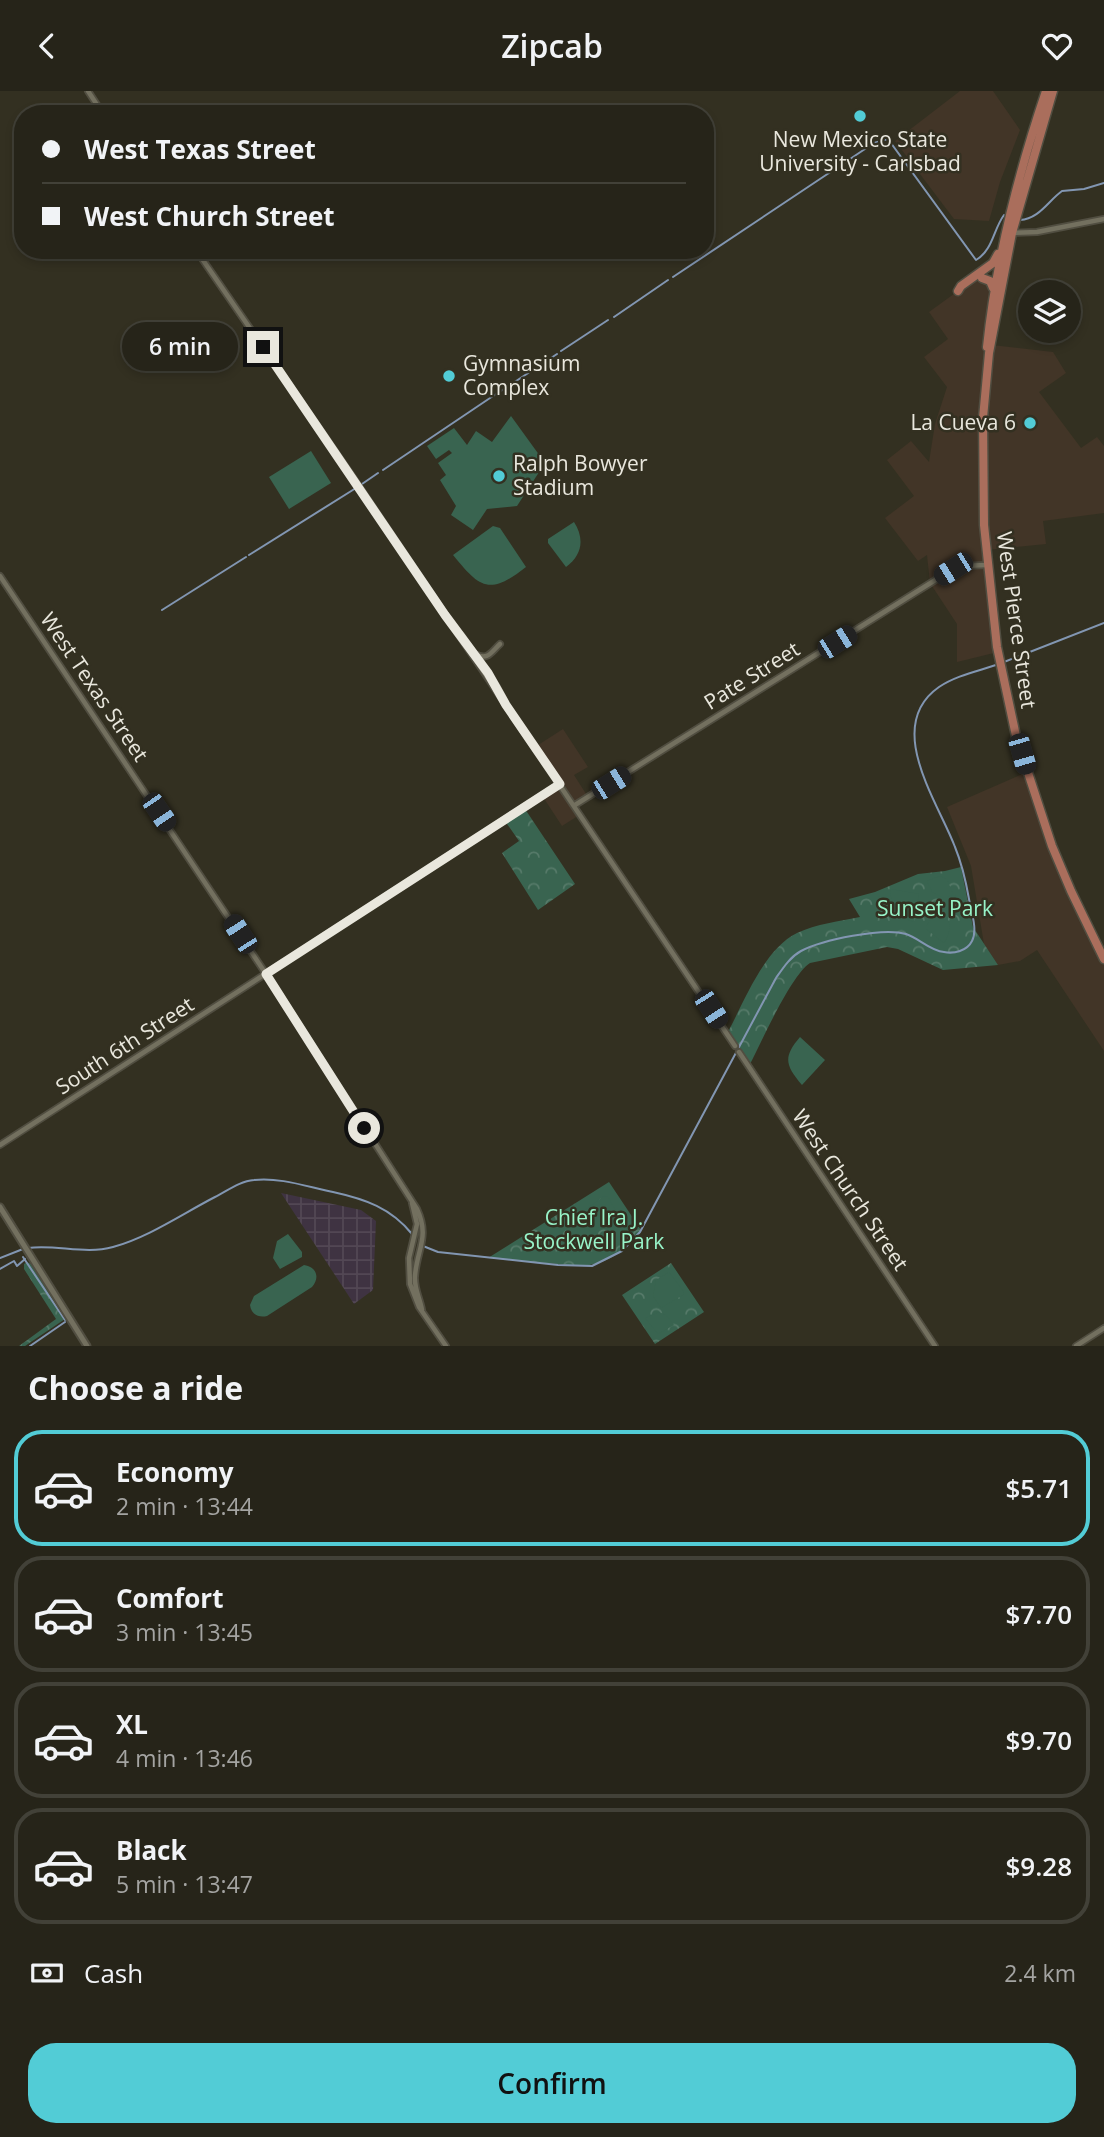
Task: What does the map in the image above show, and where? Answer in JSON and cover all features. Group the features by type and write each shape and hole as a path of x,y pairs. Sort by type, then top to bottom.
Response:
{"highway":[{"name":"West Pierce Street","path":"1046,91 1009,232 989,353 982,458 987,565 999,658 1023,760 1045,828 1071,891 1104,959"},
{"name":"West Pierce Street","path":"989,353 987,347 994,291 1003,245 1053,91"},
{"path":"958,291 994,261 1003,245"},
{"path":"982,278 990,281 994,291"}],"main road":[{"path":"0,1207 87,1346"}],"street":[{"path":"1009,232 1037,232 1104,219"},
{"path":"202,259 506,705"},
{"name":"Pate Street","path":"575,805 953,569 987,565"},
{"name":"West Texas Street","path":"0,576 266,974 412,1203 421,1219 424,1238 415,1281 422,1310"},
{"path":"445,615 497,687 506,705 735,1046"},
{"path":"474,653 486,657 500,644"},
{"name":"South 6th Street","path":"0,1146 560,784"},
{"name":"West Church Street","path":"739,1052 936,1346"},
{"name":"West Texas Street","path":"412,1203 416,1221 409,1277 414,1298 422,1310"},
{"path":"422,1310 446,1346"},
{"path":"1076,1346 1104,1328"}],"shaded area":[{"path":"960,91 993,91 1020,130 1000,182 989,221 954,219 895,141"},
{"path":"982,278 992,285 992,345 1053,352 1066,373 1039,392 1081,448 1097,437 1104,446 1104,513 1043,521 1046,544 986,550 998,652 957,662 957,624 930,583 927,555 918,561 885,518 914,496 887,460 911,441 929,462 935,424 947,387 924,357 948,339 929,312 969,283"},
{"path":"563,729 588,767 574,775 588,797 575,805 581,814 562,826 543,797 560,784 535,747"},
{"path":"1027,772 1045,828 1104,959 1104,1051 1037,950 1020,961 998,965 984,944 971,866 947,807"},
{"path":"281,1193 361,1210 376,1221 373,1290 354,1304"}],"green space":[{"name":"Ralph Bowyer Stadium","path":"511,416 545,463 517,506 487,509 473,530 451,515 456,506 440,480 446,475 438,463 452,453 449,450 436,459 427,446 454,428 467,445 476,431 492,442"},
{"path":"311,451 331,483 289,509 269,477"},
{"path":"574,522 581,541 576,557 566,567 548,543 548,539"},
{"path":"493,526 500,528 526,567 494,585 478,581 453,555"},
{"path":"525,809 575,884 538,910 502,853 519,841 505,821"},
{"name":"Sunset Park","path":"961,867 973,927 998,965 943,970 898,949 887,947 810,963 794,981 749,1066 727,1034 756,978 785,941 812,927 860,917 849,899 875,892 918,874"},
{"path":"940,876 947,879 953,894 945,898 955,895 957,909 950,916 939,903 944,898 932,892 927,881"},
{"path":"891,889 919,894 914,922 896,910"},
{"path":"939,909 946,916 949,925 944,943 926,929"},
{"path":"800,1037 825,1060 802,1085 788,1061 791,1050"},
{"name":"Chief Ira J. Stockwell Park","path":"609,1182 641,1230 615,1255 599,1263 580,1266 488,1258"},
{"path":"604,1196 608,1197 623,1224 599,1228 580,1214"},
{"path":"576,1216 594,1235 595,1240 570,1255 566,1234"},
{"path":"288,1234 302,1252 302,1257 280,1269 273,1258 277,1241"},
{"path":"27,1262 31,1264 65,1319 25,1346 19,1346 56,1319 24,1269"},
{"path":"671,1263 704,1312 655,1344 622,1295"},
{"path":"304,1265 316,1273 312,1287 267,1316 253,1313 250,1305 254,1296"},
{"path":"669,1272 684,1292 661,1308 653,1296 656,1280"},
{"path":"659,1312 666,1315 674,1325 658,1334 645,1318"}],"waterway":[{"path":"714,250 874,143 888,139 976,260 986,251 1004,215"},
{"path":"1020,220 1038,213 1062,191 1084,189 1104,183"},
{"path":"673,277 700,259"},
{"path":"614,317 668,280"},
{"path":"561,351 608,320"},
{"path":"501,391 557,354"},
{"path":"383,470 496,394"},
{"path":"362,484 378,473"},
{"path":"249,555 356,488"},
{"path":"162,610 246,557"},
{"path":"1004,662 1104,623"},
{"path":"423,1246 438,1252 592,1266 622,1251 640,1232 776,978 793,956 823,943 883,932 906,934 944,952 960,951 970,944 974,937 974,926 964,873 920,765 915,743 915,722 923,703 939,687 961,676 999,664"},
{"path":"28,1248 92,1250 113,1247 152,1231 239,1184 264,1179 294,1183 367,1202 395,1217 412,1234"},
{"path":"0,1258 23,1249"},
{"path":"23,1257 65,1320"},
{"path":"0,1269 14,1261 17,1266 25,1259"},
{"path":"30,1346 65,1322"}],"place":[{"name":"New Mexico State University - Carlsbad","path":"860,116"},
{"name":"Gymnasium Complex","path":"449,376"},
{"name":"La Cueva 6","path":"1030,423"},
{"name":"Ralph Bowyer Stadium","path":"499,476"}],"route":[{"path":"263,347 445,615 488,673 506,705 560,784 266,974 364,1128"}]}
